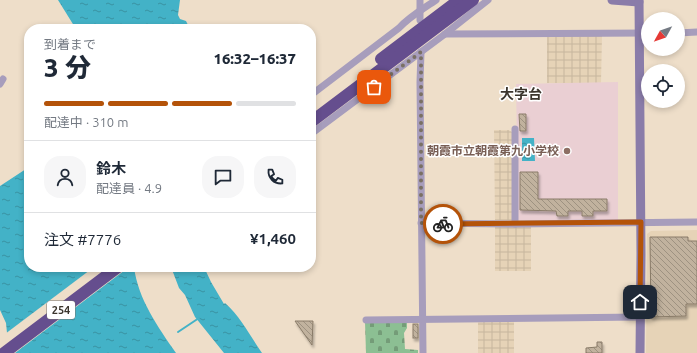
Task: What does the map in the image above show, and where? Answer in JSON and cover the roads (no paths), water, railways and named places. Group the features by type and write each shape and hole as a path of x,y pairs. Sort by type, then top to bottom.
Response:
{"highway":[{"path":"316,108 459,0"},
{"path":"316,118 473,0"},
{"name":"254","path":"3,349 99,272"},
{"name":"254","path":"3,349 111,272"}],"street":[{"path":"420,0 420,20"},
{"path":"316,91 399,28 419,10 436,0"},
{"path":"316,130 488,0"},
{"path":"612,0 639,1 641,14"},
{"path":"685,33 697,32"},
{"path":"445,34 641,33"},
{"path":"421,52 423,353"},
{"path":"640,353 644,56"},
{"path":"514,129 515,224"},
{"path":"421,223 515,224 697,222"},
{"path":"366,320 422,318 640,317"}],"water":[{"path":"58,0 180,0 178,15 180,19 186,21 188,24 73,24"},
{"path":"522,138 534,138 535,161 522,161"},
{"path":"24,170 24,272 135,272 144,301 156,323 176,353 9,353 6,323 0,310 0,186"},
{"path":"173,272 206,272 224,304 225,303 231,308 236,314 262,353 224,353 195,317 185,295 179,288"}],"waterway":[{"path":"178,332 199,318"}],"place":[{"name":"朝霞市立朝霞第九小学校","path":"567,151"}],"district":[{"name":"大字台","path":"521,94"}]}
